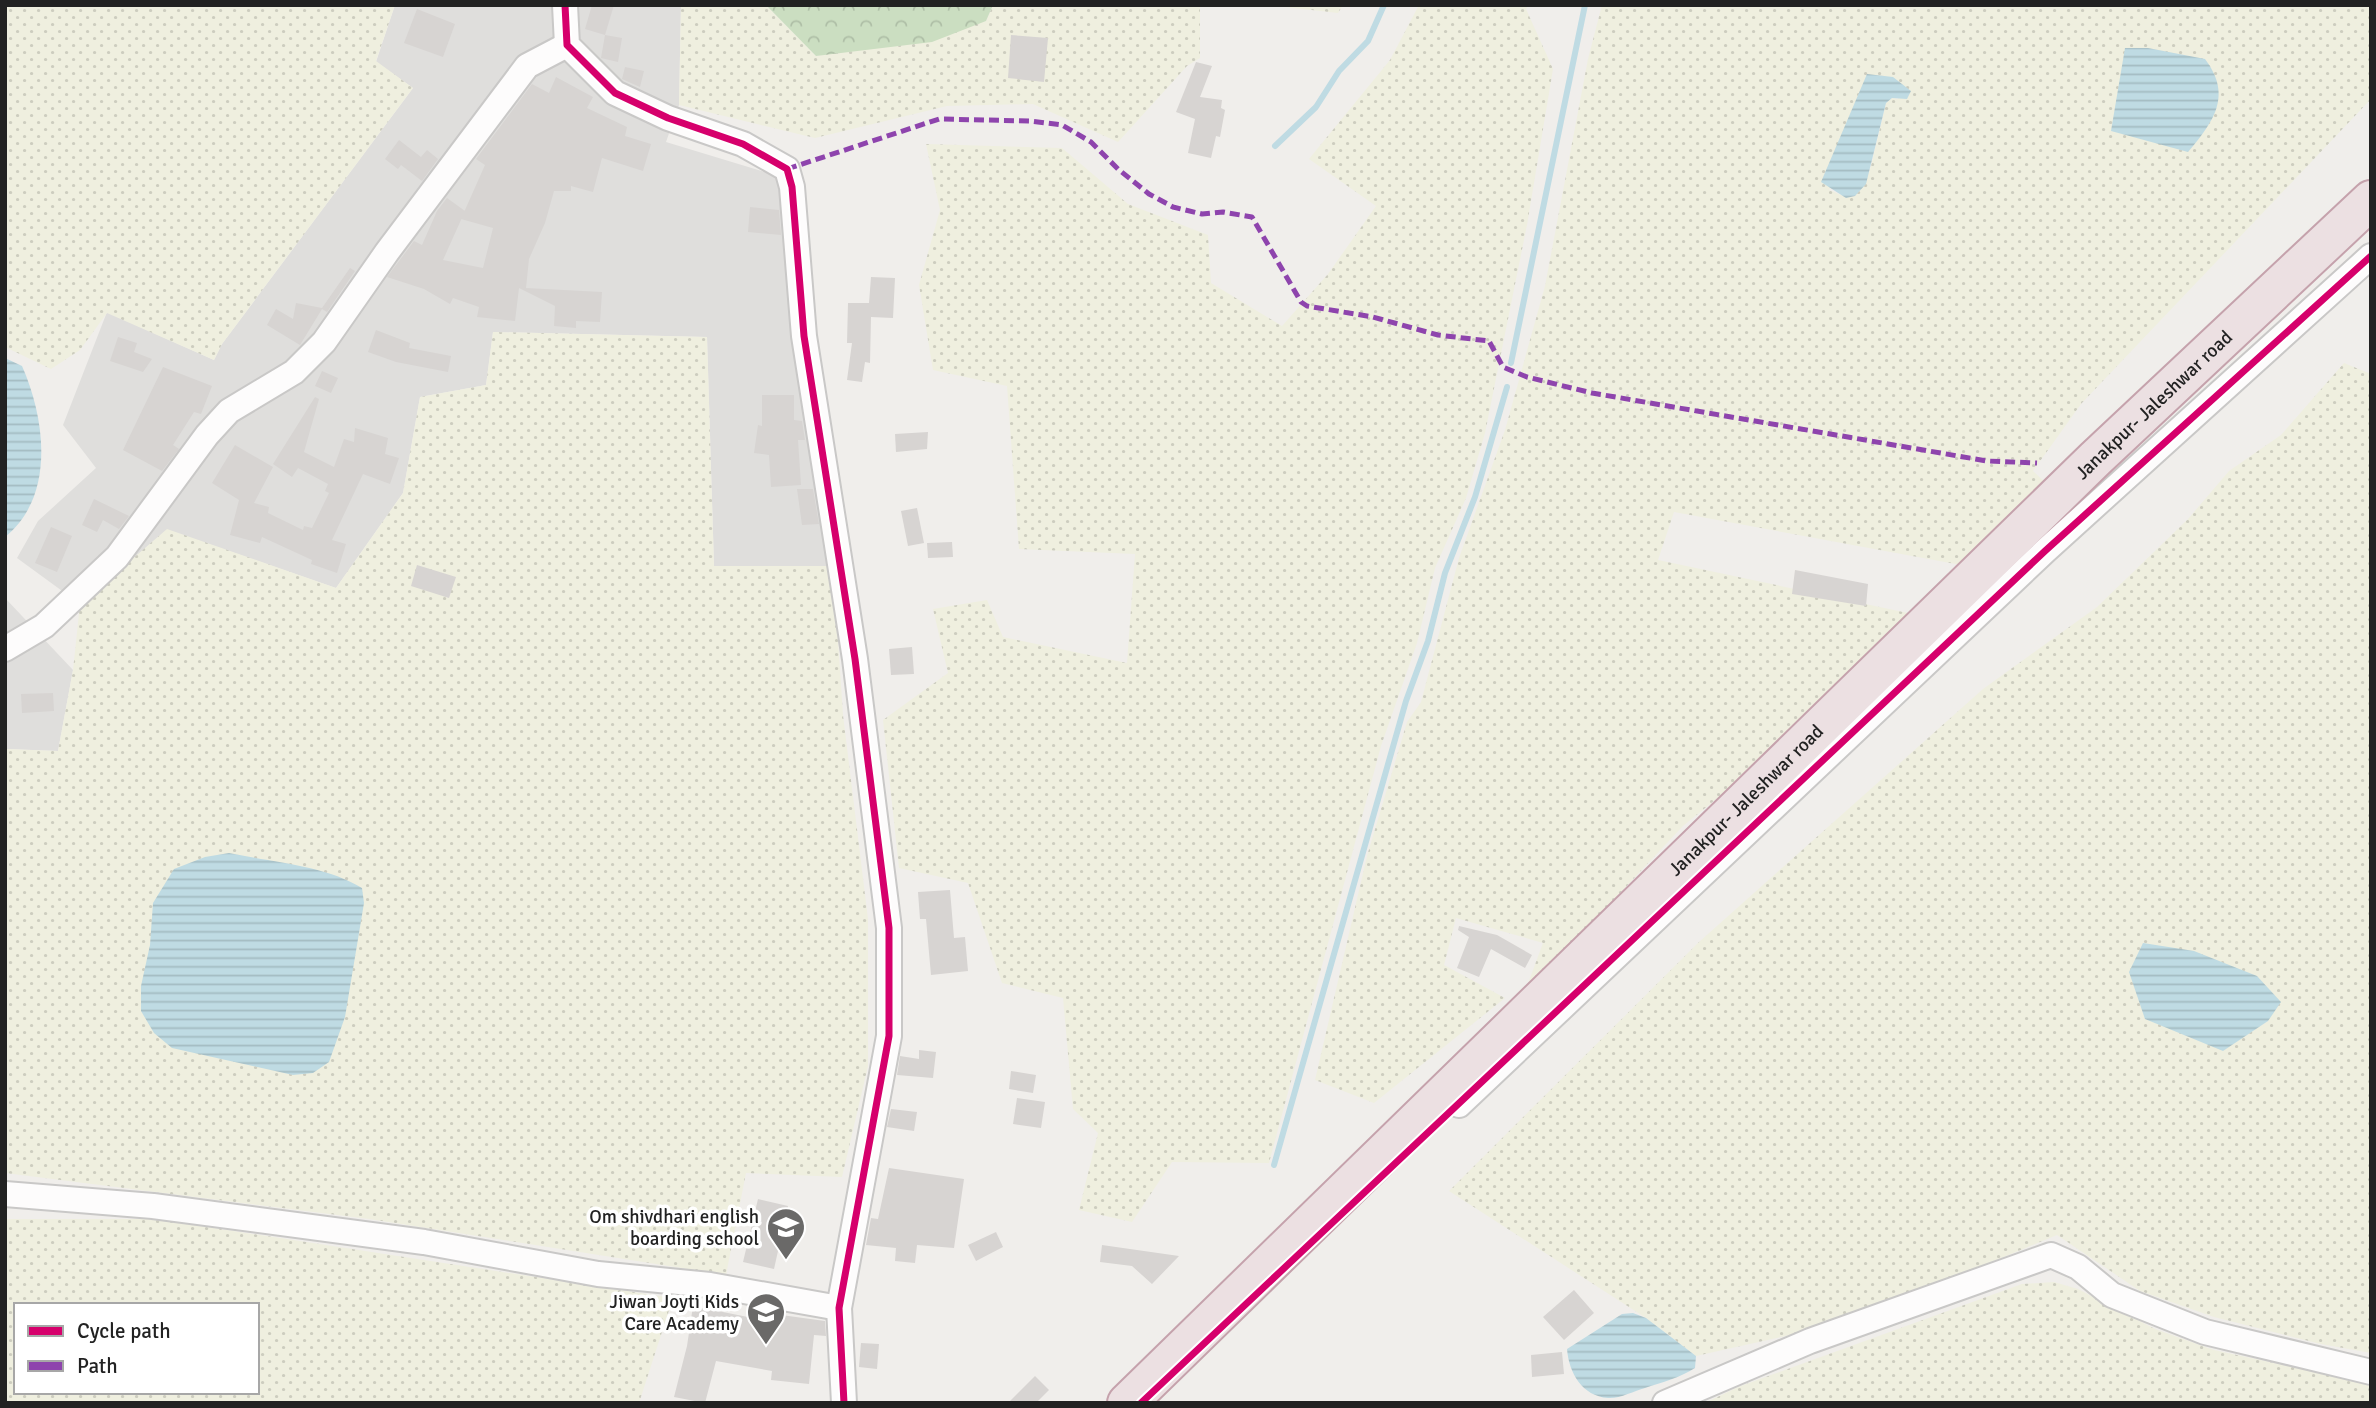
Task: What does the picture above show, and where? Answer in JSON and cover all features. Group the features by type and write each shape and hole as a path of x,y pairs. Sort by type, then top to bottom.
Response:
{"highway":[{"name":"Janakpur- Jaleshwar road","path":"1127,1403 2095,459 2371,200"}],"street":[{"path":"565,5 567,45 615,93 668,118 743,144 787,169 792,187 804,336 855,659 888,928 889,1036 839,1308 844,1403"},
{"path":"5,649 44,626 117,557 207,435 229,411 294,372 324,342 387,252 527,66 567,45"},
{"path":"1141,1403 2045,551 2371,256"},
{"path":"5,1194 153,1206 424,1242 598,1274 709,1285 839,1308"},
{"path":"1665,1403 1810,1341 2051,1255 2078,1267 2112,1294 2205,1332 2371,1371"}],"shaded area":[{"path":"395,5 681,5 679,105 666,142 778,176 833,566 714,566 707,337 493,332 486,385 420,397 403,493 336,588 167,530 80,604 17,558 38,521 96,468 63,425 107,312 214,360 222,344 413,88 376,62"},
{"path":"5,598 73,670 58,751 6,749"}],"green space":[{"path":"5,5 395,5 376,61 413,88 222,344 214,360 107,313 80,350 51,369 5,347"},
{"path":"681,5 766,5 816,56 986,21 993,5 1200,5 1200,58 1187,66 1118,142 1033,104 947,106 815,138 679,105"},
{"path":"766,5 993,5 986,21 932,42 816,56"},
{"path":"1268,5 1343,5 1338,13"},
{"path":"1419,5 1529,5 1526,9 1553,69 1527,225 1485,433 1466,498 1435,568 1417,643 1381,746 1269,1163 1172,1162 1132,1222 1079,1210 1098,1133 1073,1109 1063,998 1002,983 968,883 899,868 883,720 948,673 933,609 987,600 1003,637 1127,663 1135,554 1019,549 1007,386 933,370 919,285 940,210 926,144 1062,148 1128,204 1208,235 1211,283 1282,326 1328,274 1376,206 1309,159 1390,60"},
{"path":"1602,5 2371,5 2371,99 2081,404 2033,471 2049,486 1961,565 1674,512 1658,560 1908,613 1779,748 1683,826 1572,944 1527,986 1543,943 1456,918 1444,965 1505,998 1374,1103 1315,1080 1367,856 1407,722 1421,702 1459,558 1505,430 1545,286 1588,59","holes":["1893,77 1898,99 1892,98 1886,103 1870,170 1855,195 1846,197 1829,190"]},
{"path":"493,332 707,337 714,566 833,566 843,715 868,919 868,1066 842,1177 746,1173 726,1275 369,1219 5,1173 5,738 7,749 58,751 73,670 80,604 167,529 336,588 403,493 420,397 486,385"},
{"path":"2344,363 2371,374 2371,1353 2321,1344 2214,1317 2140,1291 2057,1235 1936,1285 1808,1331 1696,1356 1646,1318 1449,1191 1699,942 1983,689 2097,607 2188,519 2229,471 2281,435","holes":["2233,967 2257,977 2268,1021 2246,1035"]},
{"path":"5,1219 155,1219 673,1298 639,1403 5,1403"},
{"path":"2054,1282 2078,1289 2155,1329 2214,1350 2371,1384 2371,1403 1705,1403 1738,1387 2022,1284"}],"water":[{"path":"2125,48 2148,48 2205,59 2213,72 2219,97 2216,108 2205,130 2188,152 2111,131"},
{"path":"1867,74 1893,77 1911,91 1907,99 1892,98 1886,103 1866,184 1855,196 1846,198 1821,182"},
{"path":"5,358 22,366 30,387 40,432 41,456 39,479 32,500 21,520 5,537"},
{"path":"229,853 315,869 362,888 364,903 345,1017 329,1062 313,1073 293,1075 172,1048 154,1033 141,1011 141,986 150,945 153,903 174,869 205,857"},
{"path":"2143,943 2194,951 2257,976 2281,1002 2268,1021 2223,1051 2145,1019 2129,972"},
{"path":"1633,1313 1646,1318 1696,1356 1695,1368 1671,1380 1617,1397 1608,1398 1591,1393 1574,1375 1567,1349 1622,1314"}],"building":[{"path":"592,5 614,5 605,35 585,29"},
{"path":"417,9 455,24 443,57 404,43"},
{"path":"605,35 622,38 618,62 601,58"},
{"path":"1011,35 1048,38 1044,82 1008,78"},
{"path":"1196,62 1212,66 1200,97 1222,100 1221,108 1225,110 1220,137 1216,136 1211,158 1188,153 1195,119 1176,112"},
{"path":"625,67 644,71 640,87 622,79"},
{"path":"556,77 593,97 587,108 627,127 625,136 651,144 643,171 602,158 593,192 571,186 571,191 554,191 545,223 529,259 526,288 602,292 600,322 576,321 576,328 554,326 555,306 519,288 515,321 477,317 479,307 453,298 450,304 424,289 387,277 414,241 422,245 437,211 447,198 465,211 485,165 476,159 532,84 549,93","holes":["461,219 493,228 483,268 443,260"]},
{"path":"399,140 421,157 427,150 438,159 422,181 401,165 398,169 385,159"},
{"path":"750,207 779,210 781,235 748,232"},
{"path":"350,268 355,271 327,312 322,309 300,345 267,325 276,309 293,319 296,303 322,308"},
{"path":"871,277 895,278 893,318 871,317 870,363 865,362 862,382 847,380 852,343 847,343 848,303 869,303"},
{"path":"376,330 410,343 409,348 451,356 448,372 396,362 368,352"},
{"path":"118,337 137,343 134,352 152,359 143,372 110,361"},
{"path":"163,367 212,386 201,414 194,412 173,445 179,449 162,471 123,450"},
{"path":"322,371 338,378 331,393 315,386"},
{"path":"762,395 794,395 794,420 802,421 805,440 798,440 801,485 771,487 769,455 754,453 758,425 762,426"},
{"path":"315,397 319,399 304,452 334,467 344,439 354,442 355,428 388,438 385,454 399,458 390,484 363,474 332,540 346,544 337,573 311,564 312,560 262,537 260,543 230,535 239,500 212,483 235,445 273,467 254,503 269,507 268,513 303,530 304,526 312,528 329,493 325,491 328,484 298,468 292,477 273,464"},
{"path":"928,432 927,449 896,452 895,434"},
{"path":"797,489 813,489 819,524 802,525"},
{"path":"94,499 129,516 119,529 103,520 97,532 82,525"},
{"path":"917,508 924,543 908,546 901,511"},
{"path":"51,527 72,536 57,572 35,563"},
{"path":"952,542 953,557 928,558 927,543"},
{"path":"417,565 456,577 449,598 411,586"},
{"path":"1795,570 1868,584 1866,606 1792,594"},
{"path":"912,647 914,674 891,675 889,649"},
{"path":"53,693 54,711 22,713 21,694"},
{"path":"950,890 954,938 965,937 968,971 931,975 926,919 920,919 918,892"},
{"path":"1459,926 1497,935 1532,955 1525,968 1491,949 1479,977 1457,968 1469,937 1458,930"},
{"path":"919,1050 936,1052 933,1078 897,1075 900,1056 919,1059"},
{"path":"1011,1071 1036,1075 1033,1093 1009,1089"},
{"path":"1017,1098 1045,1102 1041,1128 1013,1124"},
{"path":"891,1109 917,1112 914,1131 887,1127"},
{"path":"889,1168 964,1179 954,1248 917,1245 915,1263 895,1261 896,1248 866,1245 871,1218 878,1219"},
{"path":"758,1199 788,1206 774,1269 743,1262"},
{"path":"996,1232 1003,1247 976,1261 968,1245"},
{"path":"1102,1245 1179,1256 1152,1284 1132,1266 1100,1262"},
{"path":"1574,1290 1594,1313 1564,1340 1543,1317"},
{"path":"693,1306 773,1322 774,1314 825,1321 826,1336 814,1335 809,1384 771,1380 772,1371 716,1361 705,1403 674,1397 687,1346"},
{"path":"861,1343 879,1344 877,1369 859,1367"},
{"path":"1562,1352 1564,1374 1532,1377 1531,1355"},
{"path":"1035,1376 1049,1390 1036,1403 1008,1403"}],"waterway":[{"path":"1275,146 1316,107 1339,71 1368,41 1384,5"},
{"path":"1511,363 1585,5"},
{"path":"1274,1165 1406,701 1428,641 1445,573 1475,497 1507,387"}],"marked path":[{"path":"787,169 939,119 1030,121 1062,125 1091,142 1149,194 1173,207 1202,214 1223,212 1252,217 1301,302 1307,306 1373,317 1438,335 1489,341 1503,367 1527,377 1592,393 1987,461 2037,463"}],"cycle path":[{"path":"565,5 567,45 615,93 668,118 743,144 787,169 792,187 804,336 855,659 889,928 889,1036 839,1308 844,1403"},
{"path":"1141,1403 2045,551 2371,256"}],"place":[{"name":"Om shivdhari english boarding school","path":"786,1261"},
{"name":"Jiwan Joyti Kids Care Academy","path":"766,1346"}]}
